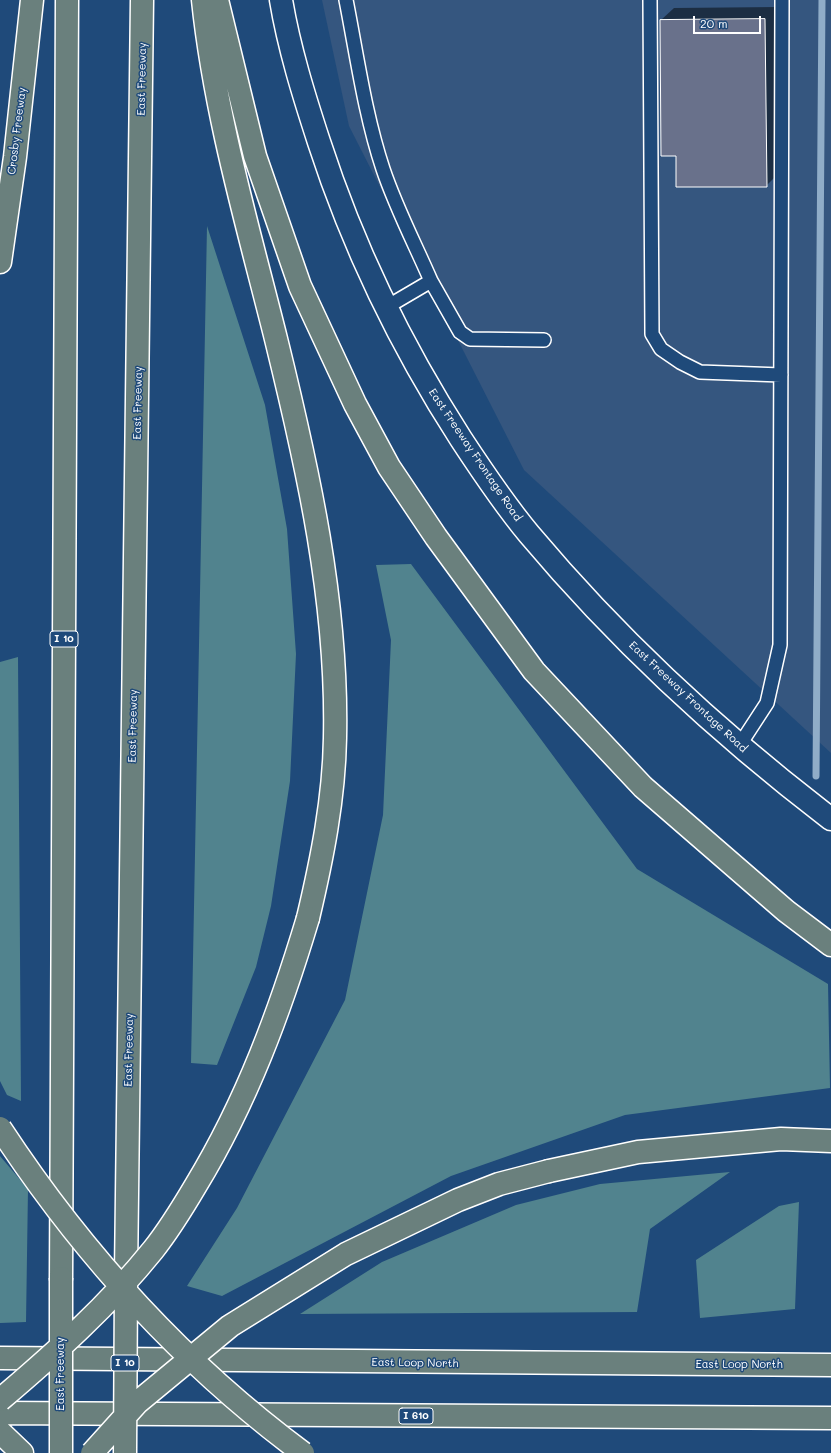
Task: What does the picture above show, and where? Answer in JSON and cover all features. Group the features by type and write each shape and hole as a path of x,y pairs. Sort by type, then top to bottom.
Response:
{"highway":[{"name":"Crosby Freeway","path":"0,262 15,157 32,0"},
{"name":"East Freeway","path":"61,1453 67,0"},
{"name":"East Freeway","path":"125,1453 142,0"},
{"path":"0,1400 51,1356 120,1287 153,1250 178,1216 216,1152 266,1046 287,987 308,918 327,829 335,738 334,692 326,584 314,507 301,442 222,122 203,0"},
{"path":"217,0 256,156 300,286 355,404 389,467 436,537 534,671 643,787 786,911 831,946"},
{"path":"0,1128 51,1202 106,1270 159,1329 200,1368 303,1453"},
{"path":"92,1453 138,1402 230,1326 346,1254 458,1200 499,1184 548,1171 638,1152 781,1139 831,1141"},
{"name":"East Loop North","path":"0,1358 831,1365"},
{"name":"I 610","path":"0,1413 831,1418"},
{"path":"0,1432 22,1453"}],"main road":[{"name":"East Freeway Frontage Road","path":"281,0 302,91 328,171 358,248 385,308 429,390 479,465 528,532 588,600 687,699 738,746 831,819"}],"lane":[{"path":"346,0 368,112 379,157 389,185 431,281 460,332 465,337 470,339 544,340"},
{"path":"650,0 652,334 661,349 680,362 700,372 781,375"},
{"path":"738,746 767,703 780,645 782,0"},
{"path":"385,308 431,281"}],"shaded area":[{"path":"322,0 831,0 831,753 524,470 349,126"}],"green space":[{"path":"207,226 265,405 287,529 296,654 290,781 271,906 256,967 217,1065 191,1063"},
{"path":"411,564 637,869 828,984 830,1088 625,1115 451,1176 222,1296 187,1286 237,1208 345,1000 383,815 391,640 376,565"},
{"path":"18,657 21,1101 7,1095 0,1081 0,662"},
{"path":"0,1156 28,1189 26,1322 0,1323"},
{"path":"730,1172 650,1229 637,1312 300,1314 382,1262 516,1205 600,1184"},
{"path":"799,1202 795,1309 700,1318 696,1260 779,1206"}],"building":[{"path":"765,19 767,187 676,187 676,156 661,156 660,20"}],"waterway":[{"path":"816,776 822,0"}]}
